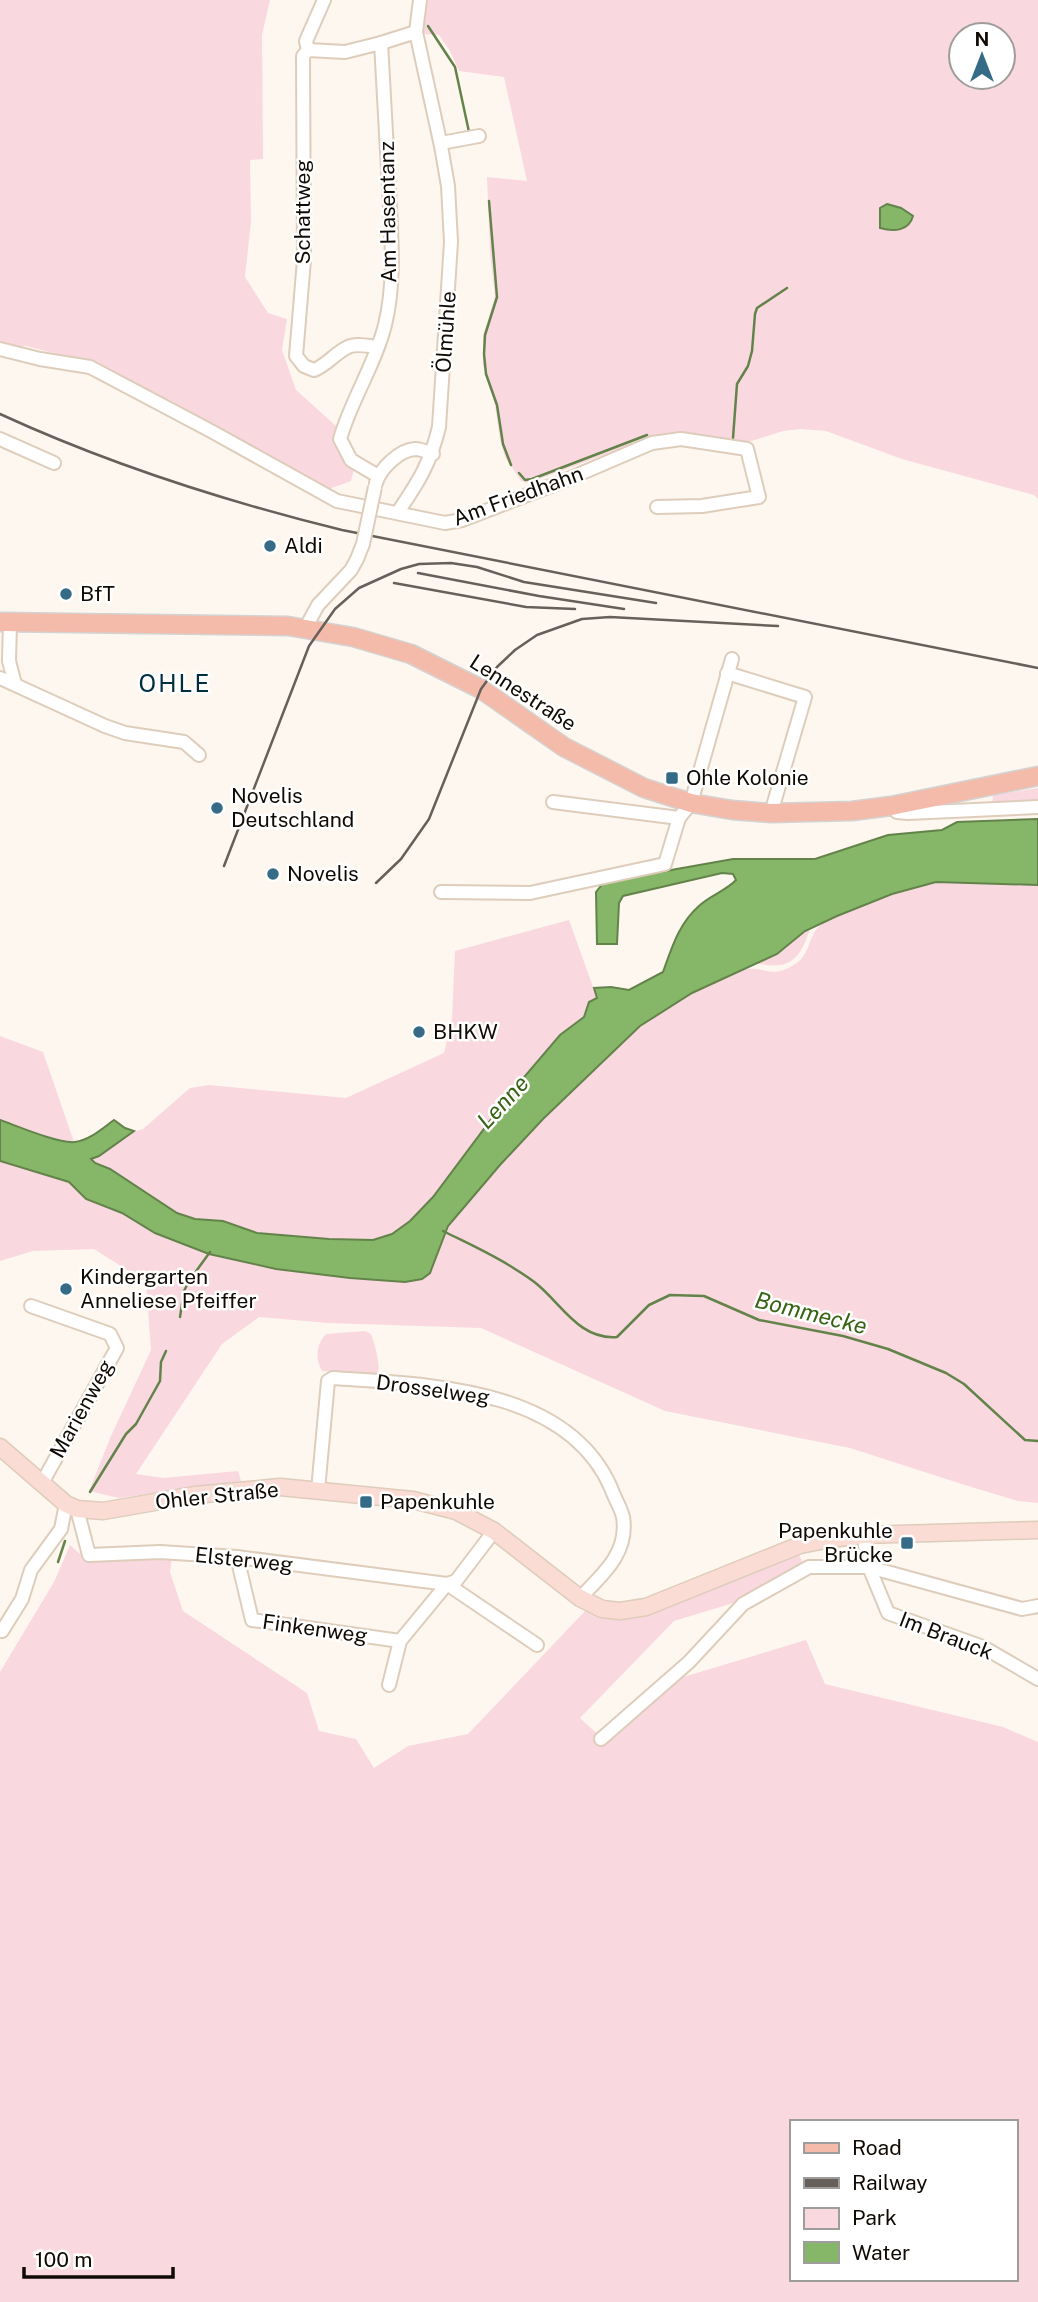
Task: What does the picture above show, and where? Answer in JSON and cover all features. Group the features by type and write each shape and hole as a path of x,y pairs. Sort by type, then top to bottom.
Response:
{"main road":[{"name":"Lennestraße","path":"5,623 248,625 306,628 353,637 411,654 481,689 564,747 644,788 691,803 732,810 771,813 852,811 891,806 1038,776"}],"street":[{"path":"324,0 306,41 308,50 345,52 416,32"},
{"name":"Ölmühle","path":"398,512 423,475 433,454 439,427 451,242 448,186 441,143 416,32 420,0"},
{"name":"Am Hasentanz","path":"376,481 351,460 340,439 346,415 366,378 385,326 393,258 381,43"},
{"name":"Schattweg","path":"308,50 303,56 304,260 296,356 304,366 314,370 326,365 348,347 377,347"},
{"path":"441,143 479,136"},
{"name":"Am Friedhahn","path":"0,349 90,367 337,501 445,523 462,520 561,482 652,443 681,439 747,449 759,497 702,506 657,507"},
{"path":"0,439 54,463"},
{"path":"306,628 318,605 351,570 357,559 363,544 376,481 396,457 414,449 433,454"},
{"path":"5,623 9,661 15,684"},
{"path":"441,892 530,893 665,864 679,818 691,803 732,659"},
{"path":"727,673 804,697 771,813"},
{"path":"0,678 105,726 125,733 184,742 199,755"},
{"path":"553,802 679,818"},
{"name":"Lennestraße","path":"891,806 897,812 908,813 1038,807"},
{"name":"Marienweg","path":"31,1306 110,1334 117,1348 42,1483"},
{"name":"Drosselweg","path":"318,1490 328,1381 333,1378 442,1387 502,1400 548,1420 582,1446 606,1478 623,1516 623,1540 615,1560 580,1598"},
{"path":"0,1447 71,1506 61,1529 31,1570 22,1599 2,1631"},
{"name":"Ohler Straße","path":"71,1506 103,1511 195,1495 280,1488 413,1500 456,1511 494,1531 580,1598 603,1609 620,1611 646,1607 800,1545 863,1535 1032,1530"},
{"name":"Elsterweg","path":"71,1506 89,1555 160,1552 237,1557 447,1584"},
{"path":"389,1685 400,1641 447,1584 456,1581 494,1531"},
{"name":"Im Brauck","path":"863,1535 869,1567 888,1614 983,1647 1038,1679"},
{"name":"Finkenweg","path":"237,1557 252,1620 400,1641"},
{"path":"601,1739 689,1662 743,1604 809,1567 869,1567 1022,1609 1038,1606"},
{"path":"447,1584 537,1645"}],"green space":[{"path":"0,0 270,0 262,35 263,159 250,160 251,221 245,277 268,313 287,319 282,350 296,390 345,434 357,457 351,481 329,489 301,477 180,406 89,363 27,346 0,345"},
{"path":"426,0 1038,0 1038,499 1034,495 902,459 826,431 801,429 783,431 745,443 650,438 528,483 521,481 505,457 500,440 495,405 483,365 483,336 495,297 487,177 527,181 504,77 459,71 439,35 423,34"},
{"path":"1038,788 1038,805 992,806 993,795"},
{"path":"936,882 1038,885 1038,1503 1018,1501 850,1448 665,1411 481,1328 328,1323 259,1317 222,1344 136,1474 163,1478 238,1471 241,1481 119,1498 89,1491 151,1350 146,1282 94,1249 33,1251 0,1261 0,1161 69,1182 86,1199 122,1213 155,1233 209,1254 276,1269 405,1282 437,1258 448,1226 527,1137 590,1072 646,1023 677,1001 734,972 746,969 779,971 792,966 803,957 817,928 833,917 877,899"},
{"path":"569,920 597,998 589,1002 584,1017 560,1035 513,1090 433,1197 410,1221 392,1234 373,1240 329,1239 257,1233 223,1221 195,1219 177,1213 91,1158 143,1129 190,1088 209,1085 346,1098 444,1053 452,1018 455,951"},
{"path":"810,929 802,949 792,961 777,965 756,963 777,954"},
{"path":"0,1036 43,1052 74,1142 0,1120"},
{"path":"365,1331 371,1334 378,1361 378,1377 322,1371 318,1352 320,1342 326,1334"},
{"path":"70,1545 86,1559 172,1558 170,1572 183,1611 307,1693 319,1731 356,1739 374,1768 408,1746 468,1734 587,1609 603,1614 797,1551 804,1565 740,1601 674,1621 580,1718 605,1741 680,1678 806,1640 825,1684 1003,1727 1038,1742 1038,2302 0,2302 0,1672 54,1582"}],"water":[{"path":"887,204 901,208 913,216 908,225 896,230 880,228 880,208"},
{"path":"1038,819 1038,885 936,882 892,894 805,931 777,954 692,993 640,1026 543,1119 500,1165 448,1226 430,1273 422,1279 405,1282 350,1278 276,1269 209,1254 155,1233 122,1213 86,1199 69,1182 0,1161 0,1120 49,1138 75,1142 91,1136 114,1120 134,1131 91,1159 177,1213 195,1219 223,1221 257,1233 373,1240 392,1234 410,1221 433,1197 513,1090 560,1035 584,1017 589,1002 597,998 594,988 629,990 663,972 677,936 693,912 704,901 736,880 733,874 722,873 623,896 619,903 617,944 597,944 596,892 604,882 733,859 815,859 888,835 942,830 957,822"}],"waterway":[{"path":"428,26 455,67 469,132"},
{"path":"489,201 497,297 485,335 484,354 486,374 497,405 503,444 511,465"},
{"path":"733,438 737,384 748,366 752,351 757,308 787,288"},
{"path":"519,473 525,480 532,479 647,435"},
{"name":"Bommecke","path":"443,1231 497,1258 527,1277 573,1320 592,1333 617,1337 649,1305 670,1295 704,1296 759,1320 843,1336 888,1349 946,1373 964,1384 1025,1440 1038,1441"},
{"path":"180,1317 184,1291 210,1252"},
{"path":"90,1492 126,1434 136,1424 160,1381 161,1362 166,1351"},
{"path":"58,1562 65,1541"}],"railway":[{"path":"0,414 84,450 168,480 254,507 342,530 1038,668"},
{"path":"224,866 309,646 335,609 359,588 419,564 451,563 477,567 524,582 656,603"},
{"path":"418,573 624,609"},
{"path":"394,583 526,607 575,609"},
{"path":"376,883 401,859 429,819 481,689 497,667 537,635 582,619 610,617 778,626"}],"place":[{"name":"Aldi","path":"270,546"},
{"name":"BfT","path":"66,594"},
{"name":"Ohle Kolonie","path":"672,778"},
{"name":"Novelis Deutschland","path":"217,808"},
{"name":"Novelis","path":"273,874"},
{"name":"BHKW","path":"419,1032"},
{"name":"Kindergarten Anneliese Pfeiffer","path":"66,1289"},
{"name":"Papenkuhle","path":"366,1502"},
{"name":"Papenkuhle Brücke","path":"907,1543"}],"district":[{"name":"OHLE","path":"175,684"}],"water label":[{"name":"Lenne","path":"503,1102"}]}
